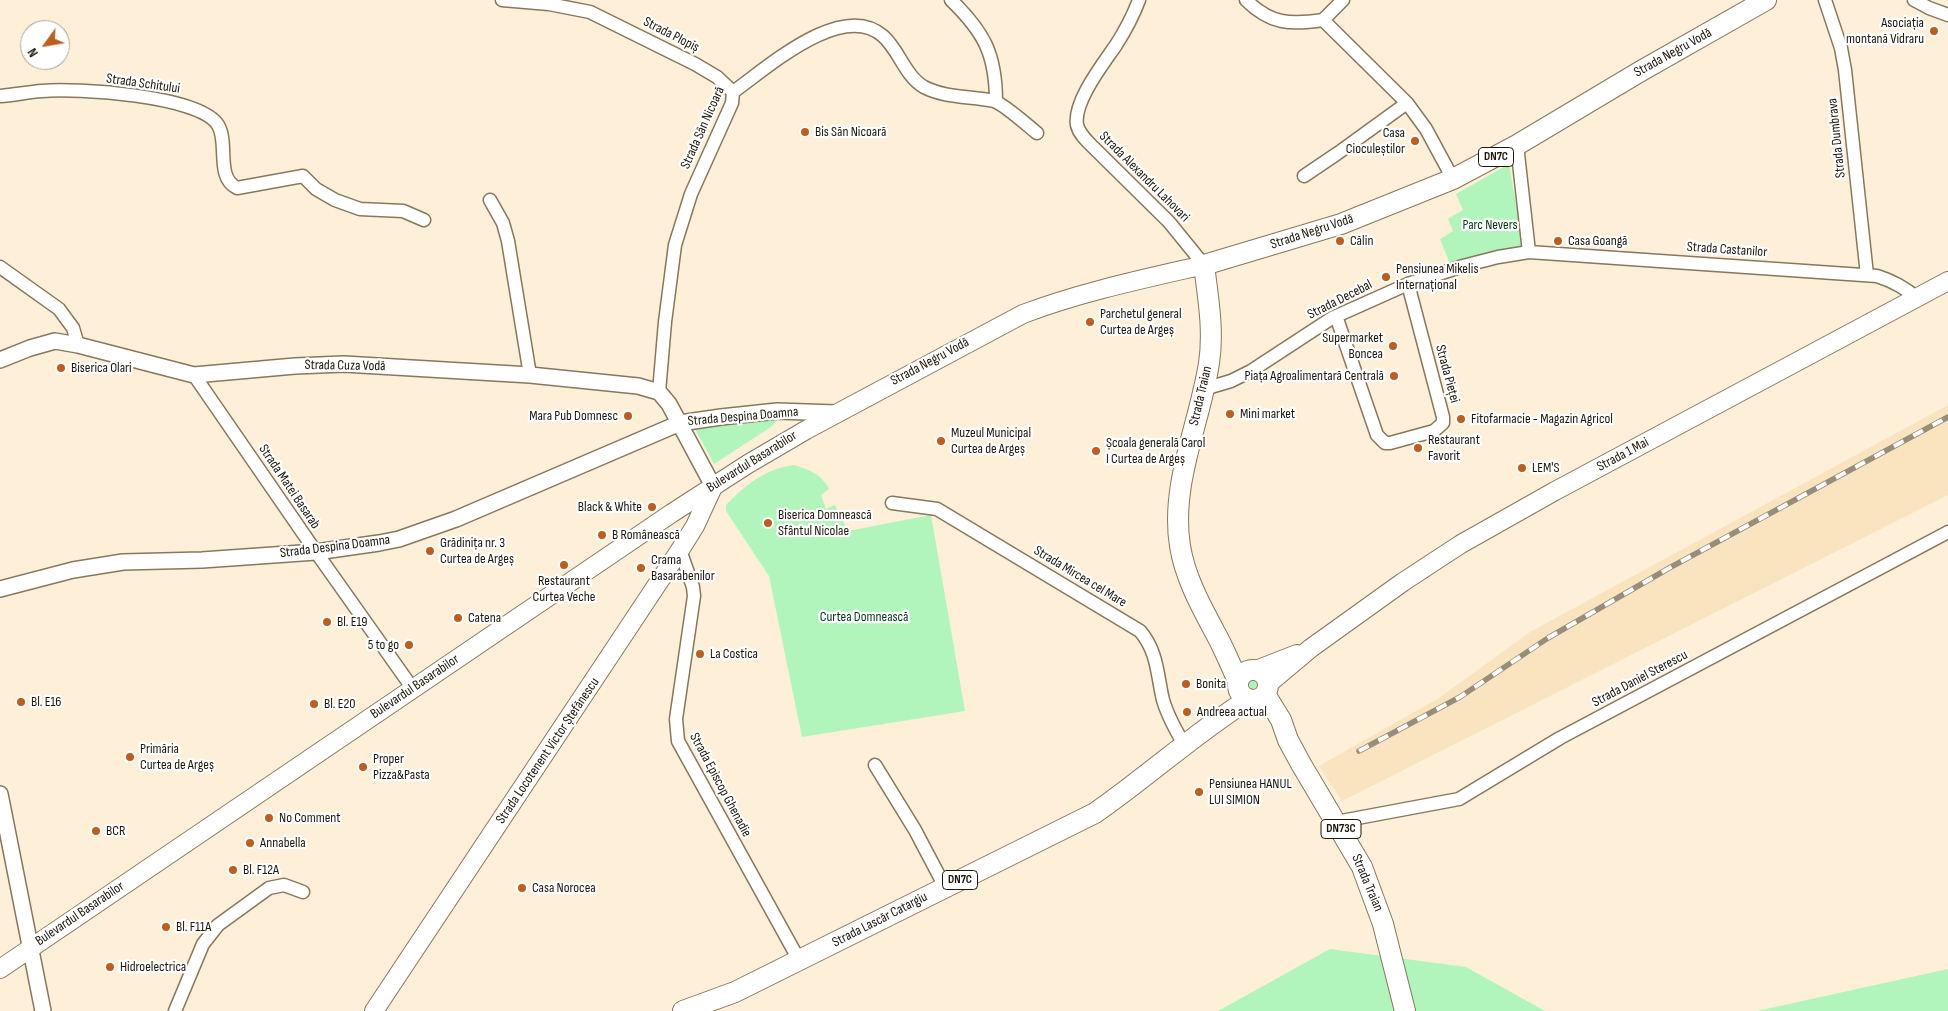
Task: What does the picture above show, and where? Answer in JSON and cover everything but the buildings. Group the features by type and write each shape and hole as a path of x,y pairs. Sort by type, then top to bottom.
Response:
{"main road":[{"name":"Strada Negru Vodă","path":"836,413 1023,314 1111,288 1204,265 1341,224 1453,179 1516,145 1649,66 1766,0"},
{"name":"Strada Traian","path":"1204,265 1210,313 1211,346 1204,389 1179,497 1178,521 1183,562 1193,588 1218,637 1252,686 1271,726 1288,740 1362,867 1383,924 1404,1011"},
{"name":"Strada 1 Mai","path":"1252,686 1311,648 1426,567 1489,528 1948,282"},
{"name":"Bulevardul Basarabilor","path":"0,969 713,486 772,449 836,413"},
{"name":"Strada Locotenent Victor Ștefănescu","path":"374,1011 680,550 695,526 713,486"},
{"name":"Strada Lascăr Catargiu","path":"683,1011 735,992 1095,813 1126,792 1220,718 1252,686"}],"street":[{"name":"Strada Plopiș","path":"502,0 549,4 590,12 695,64 717,77 733,92"},
{"path":"951,0 972,21 987,45 996,84 996,102 1037,133"},
{"name":"Strada Alexandru Lahovari","path":"1139,0 1127,26 1088,88 1079,109 1077,125 1082,136 1164,216 1204,265"},
{"path":"1246,0 1259,12 1284,22 1304,23 1323,20 1342,0"},
{"name":"Strada Dumbrava","path":"1825,0 1841,48 1845,70 1867,275"},
{"path":"1914,0 1929,8 1948,14"},
{"path":"1323,20 1407,103 1426,129 1453,179"},
{"name":"Strada Sân Nicoară","path":"659,392 665,322 675,245 691,194 732,103 733,92 805,42 827,30 837,27 857,26 877,32 885,38 917,82 925,87 942,93 996,102"},
{"name":"Strada Schitului","path":"0,96 42,91 69,91 138,96 176,102 201,112 216,122 220,130 224,165 230,185 237,188 303,176 316,189 360,209 403,211 424,220"},
{"path":"1304,176 1407,103"},
{"path":"1516,145 1529,252"},
{"path":"490,200 503,223 508,242 530,375"},
{"name":"Strada Castanilor","path":"1529,252 1867,275 1893,281 1917,298"},
{"name":"Strada Decebal","path":"1204,389 1251,371 1336,316 1408,284 1463,266 1498,257 1529,252"},
{"path":"0,267 59,309 73,328 78,345"},
{"name":"Strada Pieței","path":"1336,316 1376,435 1385,443 1390,443 1434,431 1443,423 1443,417 1408,284"},
{"name":"Strada Cuza Vodă","path":"0,360 44,343 55,341 78,345 194,375 322,364 530,375 638,386 659,392"},
{"name":"Strada Matei Basarab","path":"194,375 413,689"},
{"path":"659,392 680,423"},
{"name":"Strada Despina Doamna","path":"0,589 73,570 123,562 202,560 316,552 379,543 428,530 680,423 776,412 836,413"},
{"name":"Strada Despina Doamna","path":"680,423 713,486"},
{"name":"Strada Mircea cel Mare","path":"892,503 937,509 1140,631 1149,641 1155,654 1164,700 1175,730 1185,746"},
{"name":"Strada Daniel Sterescu","path":"1336,822 1459,799 1560,738 1948,532"},
{"name":"Strada Episcop Ghenadie","path":"680,550 693,587 694,596 676,718 678,741 799,960"},
{"path":"875,765 915,830 945,887"},
{"path":"0,794 6,853 31,947 43,1011"},
{"path":"175,1011 203,944 218,925 269,888 284,885 303,892"}],"shaded area":[{"path":"1948,405 1948,495 1342,801 1319,766 1439,698 1530,632"}],"green space":[{"name":"Parc Nevers","path":"1509,164 1524,249 1462,260 1450,264 1440,239 1453,231 1448,219 1463,210 1456,194"},
{"path":"772,416 777,421 771,427 714,464 695,429 702,426"},
{"name":"Curtea Domnească","path":"794,465 810,471 823,480 829,489 821,495 826,509 835,505 848,531 931,515 965,711 802,737 769,576 726,511 726,505 749,484 774,470"},
{"path":"1250,675 1261,679 1258,693 1246,692 1245,690 1244,683"},
{"path":"1330,949 1466,967 1545,1011 1218,1011"},
{"path":"1948,969 1948,1011 1757,1011"}],"railway":[{"path":"1359,751 1460,697 1548,638 1671,567 1948,417"}],"place":[{"name":"Asociația montană Vidraru","path":"1934,31"},
{"name":"Bis Săn Nicoară","path":"805,132"},
{"name":"Casa Cioculeștilor","path":"1415,141"},
{"name":"Călin","path":"1340,241"},
{"name":"Casa Goangă","path":"1558,241"},
{"name":"Pensiunea Mikelis Internațional","path":"1386,277"},
{"name":"Parchetul general Curtea de Argeș","path":"1090,322"},
{"name":"Supermarket Boncea","path":"1393,346"},
{"name":"Biserica Olari","path":"61,368"},
{"name":"Piața Agroalimentară Centrală","path":"1394,376"},
{"name":"Mini market","path":"1230,414"},
{"name":"Mara Pub Domnesc","path":"628,416"},
{"name":"Fitofarmacie - Magazin Agricol","path":"1461,419"},
{"name":"Muzeul Municipal Curtea de Argeș","path":"941,441"},
{"name":"Restaurant Favorit","path":"1418,448"},
{"name":"Școala generală Carol I Curtea de Argeș","path":"1096,451"},
{"name":"LEM'S","path":"1522,468"},
{"name":"Black & White","path":"652,507"},
{"name":"Biserica Domnească Sfântul Nicolae","path":"768,523"},
{"name":"B Românească","path":"602,535"},
{"name":"Grădinița nr. 3 Curtea de Argeș","path":"430,551"},
{"name":"Restaurant Curtea Veche","path":"564,565"},
{"name":"Crama Basarabenilor","path":"641,568"},
{"name":"Catena","path":"458,618"},
{"name":"Bl. E19","path":"327,622"},
{"name":"5 to go","path":"409,645"},
{"name":"La Costica","path":"700,654"},
{"name":"Bonita","path":"1186,684"},
{"name":"Bl. E16","path":"21,702"},
{"name":"Bl. E20","path":"314,704"},
{"name":"Andreea actual","path":"1187,712"},
{"name":"Primăria Curtea de Argeș","path":"130,757"},
{"name":"Proper Pizza&Pasta","path":"363,767"},
{"name":"Pensiunea HANUL LUI SIMION","path":"1199,792"},
{"name":"No Comment","path":"269,818"},
{"name":"BCR","path":"96,831"},
{"name":"Annabella","path":"250,843"},
{"name":"Bl. F12A","path":"233,870"},
{"name":"Casa Norocea","path":"522,888"},
{"name":"Bl. F11A","path":"166,927"},
{"name":"Hidroelectrica","path":"110,967"}]}
